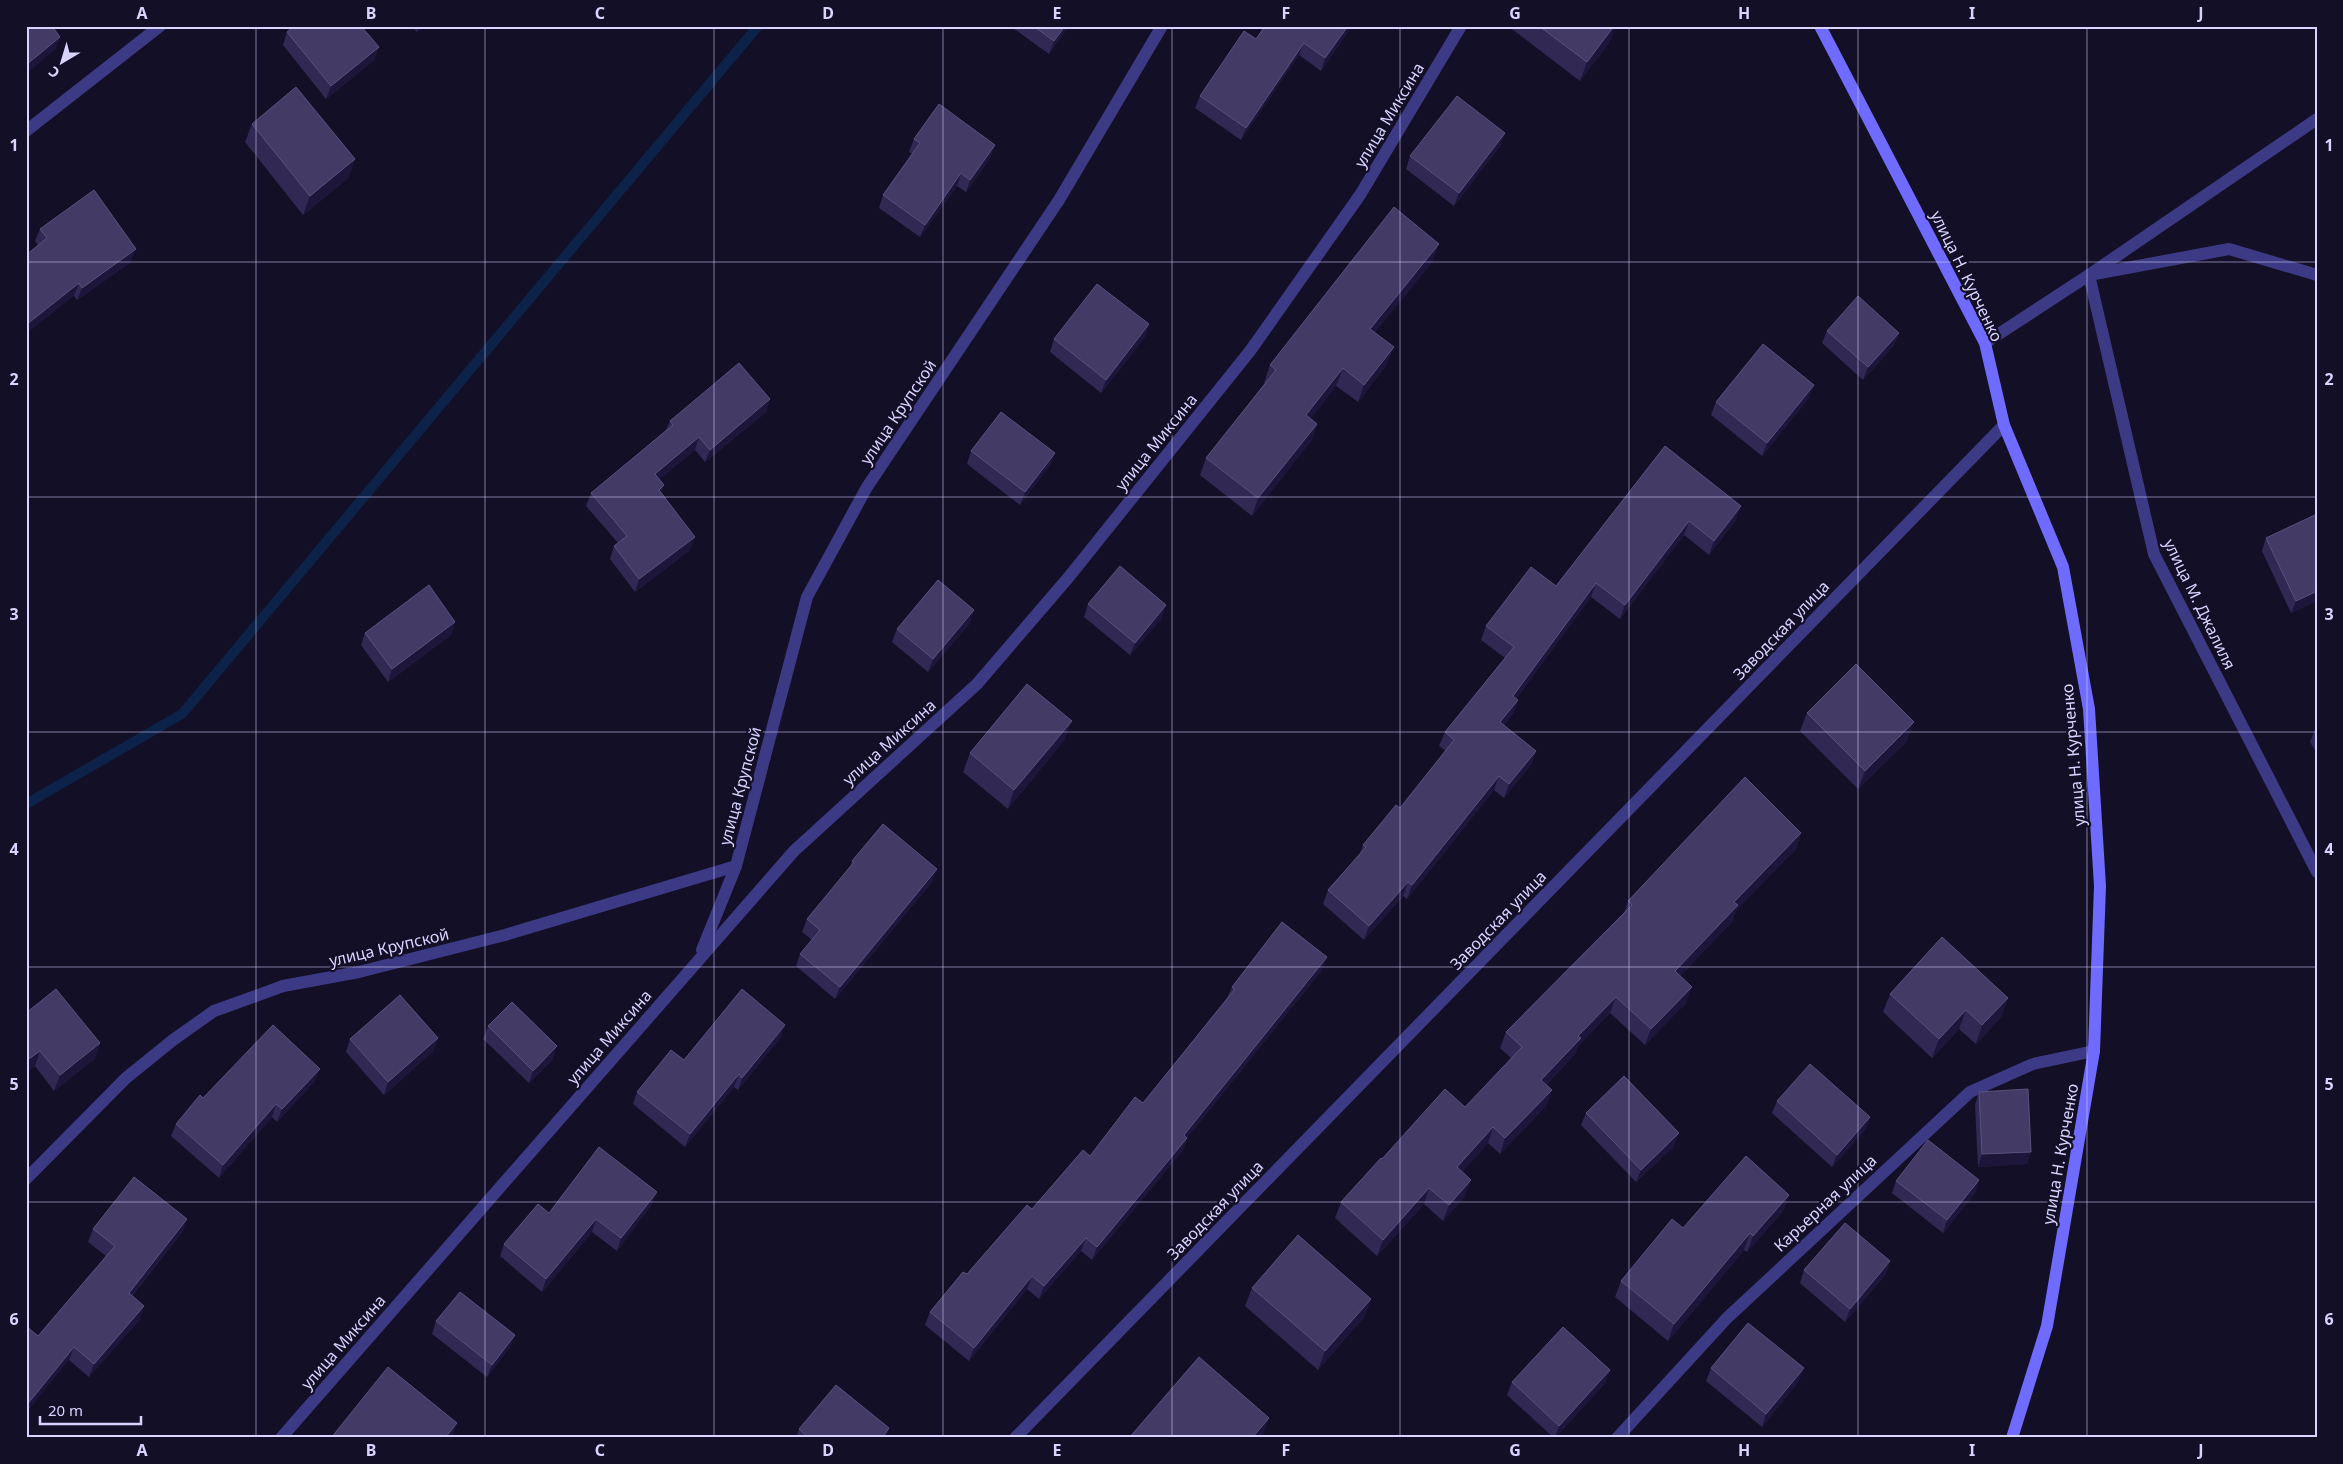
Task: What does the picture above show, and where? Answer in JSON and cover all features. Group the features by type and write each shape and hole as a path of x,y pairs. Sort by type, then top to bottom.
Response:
{"main road":[{"name":"улица Н. Курченко","path":"1820,26 1985,343 2004,425 2063,568 2089,709 2100,886 2094,1051 2047,1326 2012,1438"}],"street":[{"path":"26,131 160,26"},
{"name":"улица Крупской","path":"26,1179 126,1078 173,1040 214,1011 283,986 359,972 505,935 736,866 807,596 867,487 1059,200 1162,26"},
{"name":"улица Миксина","path":"281,1438 794,851 977,684 1068,578 1250,351 1360,195 1461,26"},
{"path":"1985,343 2317,119"},
{"path":"2089,274 2229,250 2317,275"},
{"name":"улица М. Джалиля","path":"2089,274 2154,554 2317,872"},
{"name":"Заводская улица","path":"1015,1438 2004,425"},
{"path":"698,960 736,866"},
{"name":"Карьерная улица","path":"1617,1438 1727,1318 1970,1092 2033,1064 2094,1051"}],"building":[{"path":"26,26 52,26 60,37 26,65"},
{"path":"294,26 361,26 379,47 331,86 287,32"},
{"path":"1033,26 1065,26 1054,41"},
{"path":"1265,26 1348,26 1325,58 1304,43 1246,128 1200,96 1244,31 1256,39"},
{"path":"1539,26 1614,26 1587,62"},
{"path":"296,87 355,159 310,196 252,124"},
{"path":"1457,96 1505,133 1459,193 1410,156"},
{"path":"939,104 995,145 970,180 961,173 925,225 883,195 920,143 914,139"},
{"path":"94,190 136,249 82,288 79,283 26,325 26,255 47,238 40,229"},
{"path":"1394,207 1439,244 1370,329 1394,347 1364,385 1343,368 1306,415 1317,424 1258,498 1206,458 1276,370 1270,365"},
{"path":"1097,284 1149,324 1106,380 1054,339"},
{"path":"1858,296 1899,333 1868,367 1827,331"},
{"path":"1763,344 1814,385 1767,443 1716,402"},
{"path":"739,363 770,399 710,450 699,437 655,474 664,485 659,490 695,537 639,579 614,546 627,536 591,493 673,425 670,421"},
{"path":"1001,412 1055,453 1025,492 971,451"},
{"path":"1665,446 1741,506 1714,541 1689,521 1625,605 1596,583 1513,696 1518,700 1500,722 1536,751 1509,784 1499,776 1412,885 1408,882 1369,926 1328,890 1366,847 1363,845 1396,805 1400,808 1454,740 1445,732 1514,647 1486,626 1531,567 1556,586"},
{"path":"2317,514 2317,591 2296,601 2266,538"},
{"path":"1120,566 1166,605 1135,643 1088,604"},
{"path":"938,580 974,610 933,659 897,629"},
{"path":"429,585 455,622 392,669 365,633"},
{"path":"1856,664 1914,722 1865,771 1807,713"},
{"path":"1027,684 1072,721 1014,790 970,753"},
{"path":"1745,777 1801,833 1734,902 1738,905 1675,971 1692,987 1651,1029 1616,997 1578,1036 1581,1038 1541,1080 1552,1090 1505,1138 1493,1127 1457,1167 1471,1180 1449,1205 1429,1188 1383,1240 1341,1202 1445,1089 1465,1107 1522,1047 1506,1032 1632,905 1628,901"},
{"path":"883,824 937,869 840,987 800,954 820,930 807,919"},
{"path":"1282,922 1327,957 1184,1135 1187,1138 1097,1247 1086,1238 1044,1286 1032,1276 974,1348 930,1312 963,1272 967,1274 1027,1205 1032,1209 1083,1150 1090,1156 1135,1097 1143,1103 1235,989 1232,987"},
{"path":"1942,937 2008,998 1982,1025 1966,1010 1939,1039 1890,994"},
{"path":"56,989 100,1043 60,1075 40,1051 26,1061 26,1013"},
{"path":"742,989 785,1025 742,1078 739,1074 690,1134 637,1092 671,1050 684,1060"},
{"path":"400,995 438,1038 388,1082 350,1039"},
{"path":"512,1002 557,1046 533,1071 488,1026"},
{"path":"273,1025 320,1069 282,1109 276,1104 223,1165 176,1124 200,1095 203,1098"},
{"path":"1810,1064 1870,1117 1837,1155 1777,1101"},
{"path":"1624,1076 1679,1133 1641,1170 1586,1113"},
{"path":"2028,1089 2031,1152 1982,1154 1979,1092"},
{"path":"1928,1140 1979,1180 1947,1220 1896,1181"},
{"path":"599,1147 657,1192 621,1238 596,1219 546,1279 504,1244 538,1204 549,1213"},
{"path":"1746,1156 1789,1195 1753,1236 1750,1233 1674,1324 1621,1281 1672,1219 1683,1228"},
{"path":"134,1177 187,1219 129,1293 144,1306 94,1364 74,1347 26,1406 26,1326 38,1336 115,1246 93,1229"},
{"path":"1845,1223 1890,1261 1850,1309 1804,1270"},
{"path":"1298,1235 1371,1299 1325,1351 1252,1288"},
{"path":"460,1292 515,1335 492,1365 436,1321"},
{"path":"1748,1323 1804,1368 1766,1414 1711,1368"},
{"path":"1563,1327 1610,1370 1559,1426 1512,1382"},
{"path":"1199,1357 1269,1418 1252,1438 1129,1438"},
{"path":"388,1367 457,1423 445,1438 331,1438"},
{"path":"836,1385 889,1428 882,1438 809,1438 799,1429"}],"waterway":[{"path":"26,804 182,714 758,26"}]}
